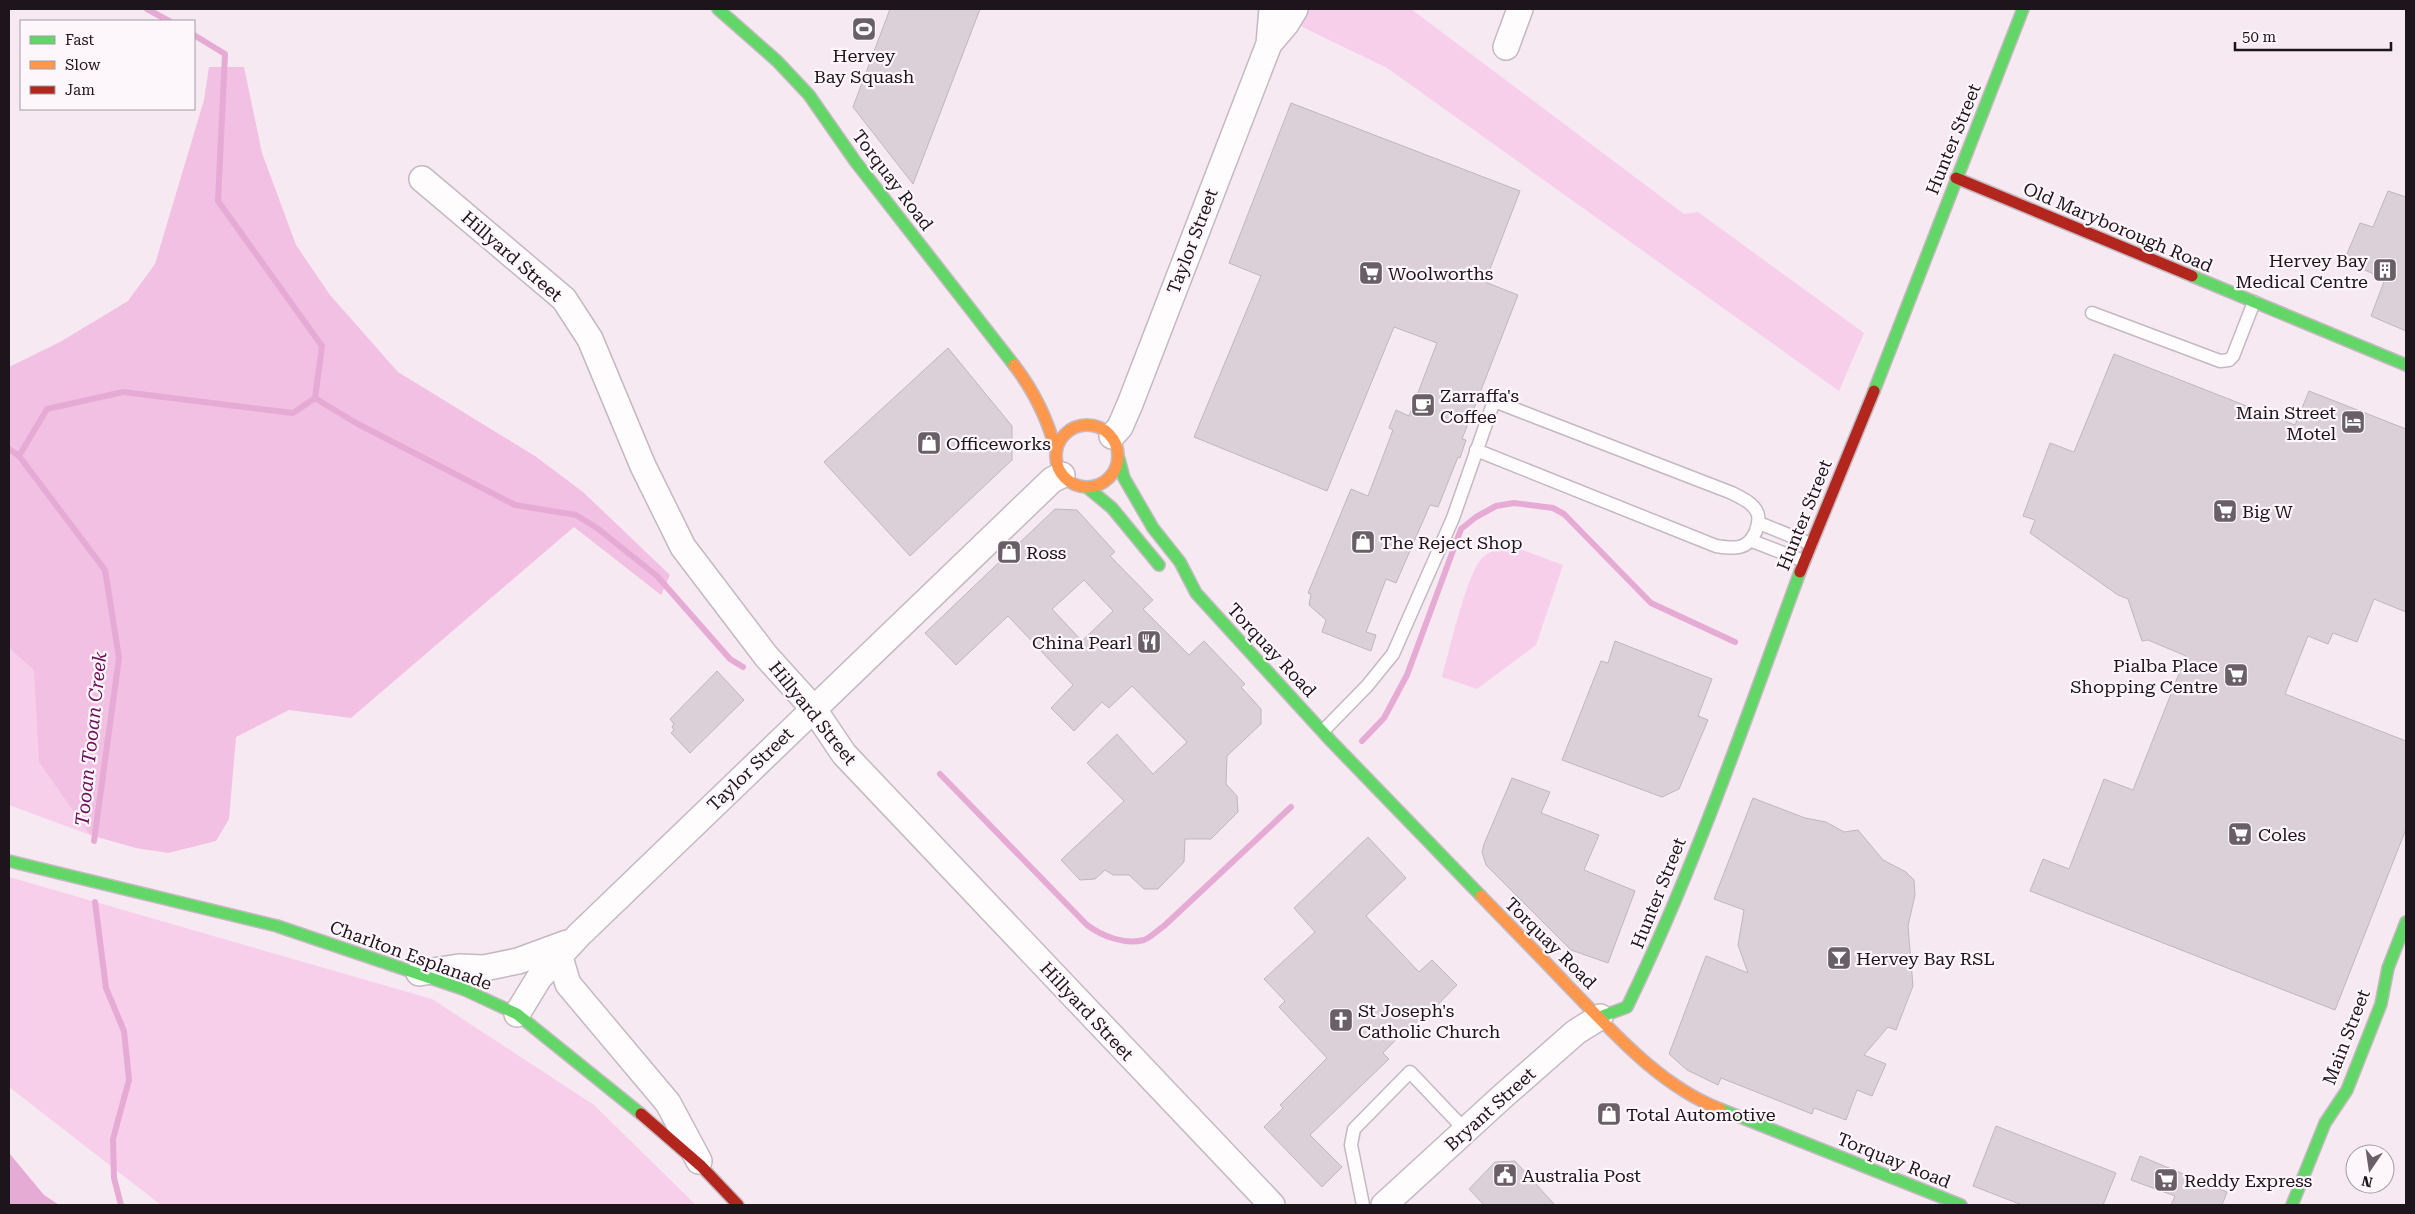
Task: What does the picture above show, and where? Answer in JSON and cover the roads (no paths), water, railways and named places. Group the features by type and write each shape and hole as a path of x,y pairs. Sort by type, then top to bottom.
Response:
{"street":[{"name":"Torquay Road","path":"718,9 777,61 809,95 855,161 1029,384 1051,431 1056,451"},
{"name":"Taylor Street","path":"1269,44 1272,9"},
{"name":"Taylor Street","path":"1115,447 1120,427 1269,44 1294,9"},
{"path":"1506,47 1520,9"},
{"name":"Hunter Street","path":"1600,1018 1627,1007 1631,1002 1742,730 1804,561 1878,382 2023,9"},
{"name":"Old Maryborough Road","path":"1956,178 2406,366"},
{"name":"Hillyard Street","path":"422,179 564,299 590,339 642,466 683,547 766,656 813,708 847,757 1272,1205"},
{"name":"Torquay Road","path":"1029,384 1049,400"},
{"path":"1070,416 1086,424 1104,429 1115,447 1112,476 1106,482 1088,488 1078,486 1062,475 1056,459 1059,441 1066,432 1086,424"},
{"name":"Torquay Road","path":"1115,447 1133,494 1153,528 1180,562 1196,593 1323,731 1476,892 1600,1018 1667,1080 1696,1100 1961,1205"},
{"name":"Taylor Street","path":"517,1014 539,978 565,948 1052,480 1062,475"},
{"name":"Torquay Road","path":"1088,488 1112,508 1172,578 1196,593"},
{"name":"Charlton Esplanade","path":"9,861 277,926 419,973 462,989 517,1014 574,1058 701,1166 738,1205"},
{"name":"Main Street","path":"2292,1205 2329,1116 2347,1090 2380,1004 2388,968 2406,922"},
{"path":"419,973 459,967 492,966 565,948 568,984 668,1103 701,1166"},
{"name":"Main Street","path":"2371,990 2388,968"},
{"name":"Bryant Street","path":"1384,1205 1576,1032 1600,1018"},
{"name":"Main Street","path":"2329,1116 2330,1093"}],"lane":[{"path":"2092,313 2220,361 2229,360 2233,356 2254,302"},
{"path":"1323,731 1367,686 1393,654 1453,518 1476,450 1494,401 1732,493 1748,501 1757,512 1759,523 1752,541 1741,547 1716,546 1476,450"},
{"path":"1759,523 1811,544"},
{"path":"1752,541 1804,561"},
{"path":"1363,1205 1351,1145 1354,1129 1410,1072 1466,1130"}],"waterway":[{"name":"Tooan Tooan Creek","path":"147,9 167,20"},
{"name":"Tooan Tooan Creek","path":"94,841 119,658 105,570 19,456 47,409 123,392 293,413 315,398 322,346 218,201 225,54 195,36"},
{"path":"315,398 356,423 515,505 576,515 597,528 657,576 730,659 743,667"},
{"path":"9,449 19,456"},
{"path":"1362,741 1384,718 1407,675 1461,529 1476,517 1496,506 1514,503 1553,508 1564,514 1651,603 1735,642"},
{"path":"940,774 1087,925 1106,936 1129,941 1144,940 1164,926 1291,807"},
{"name":"Tooan Tooan Creek","path":"95,902 106,988 124,1031 129,1080 113,1139 114,1178 121,1205"}],"place":[{"name":"Hervey Bay Squash","path":"864,29"},
{"name":"Hervey Bay Medical Centre","path":"2385,270"},
{"name":"Woolworths","path":"1371,273"},
{"name":"Zarraffa's Coffee","path":"1423,405"},
{"name":"Main Street Motel","path":"2353,422"},
{"name":"Officeworks","path":"929,443"},
{"name":"Big W","path":"2225,511"},
{"name":"The Reject Shop","path":"1363,542"},
{"name":"Ross","path":"1009,552"},
{"name":"China Pearl","path":"1149,642"},
{"name":"Pialba Place Shopping Centre","path":"2236,675"},
{"name":"Coles","path":"2240,834"},
{"name":"Hervey Bay RSL","path":"1839,958"},
{"name":"St Joseph's Catholic Church","path":"1341,1020"},
{"name":"Total Automotive","path":"1609,1114"},
{"name":"Australia Post","path":"1505,1175"},
{"name":"Reddy Express","path":"2166,1180"}]}
